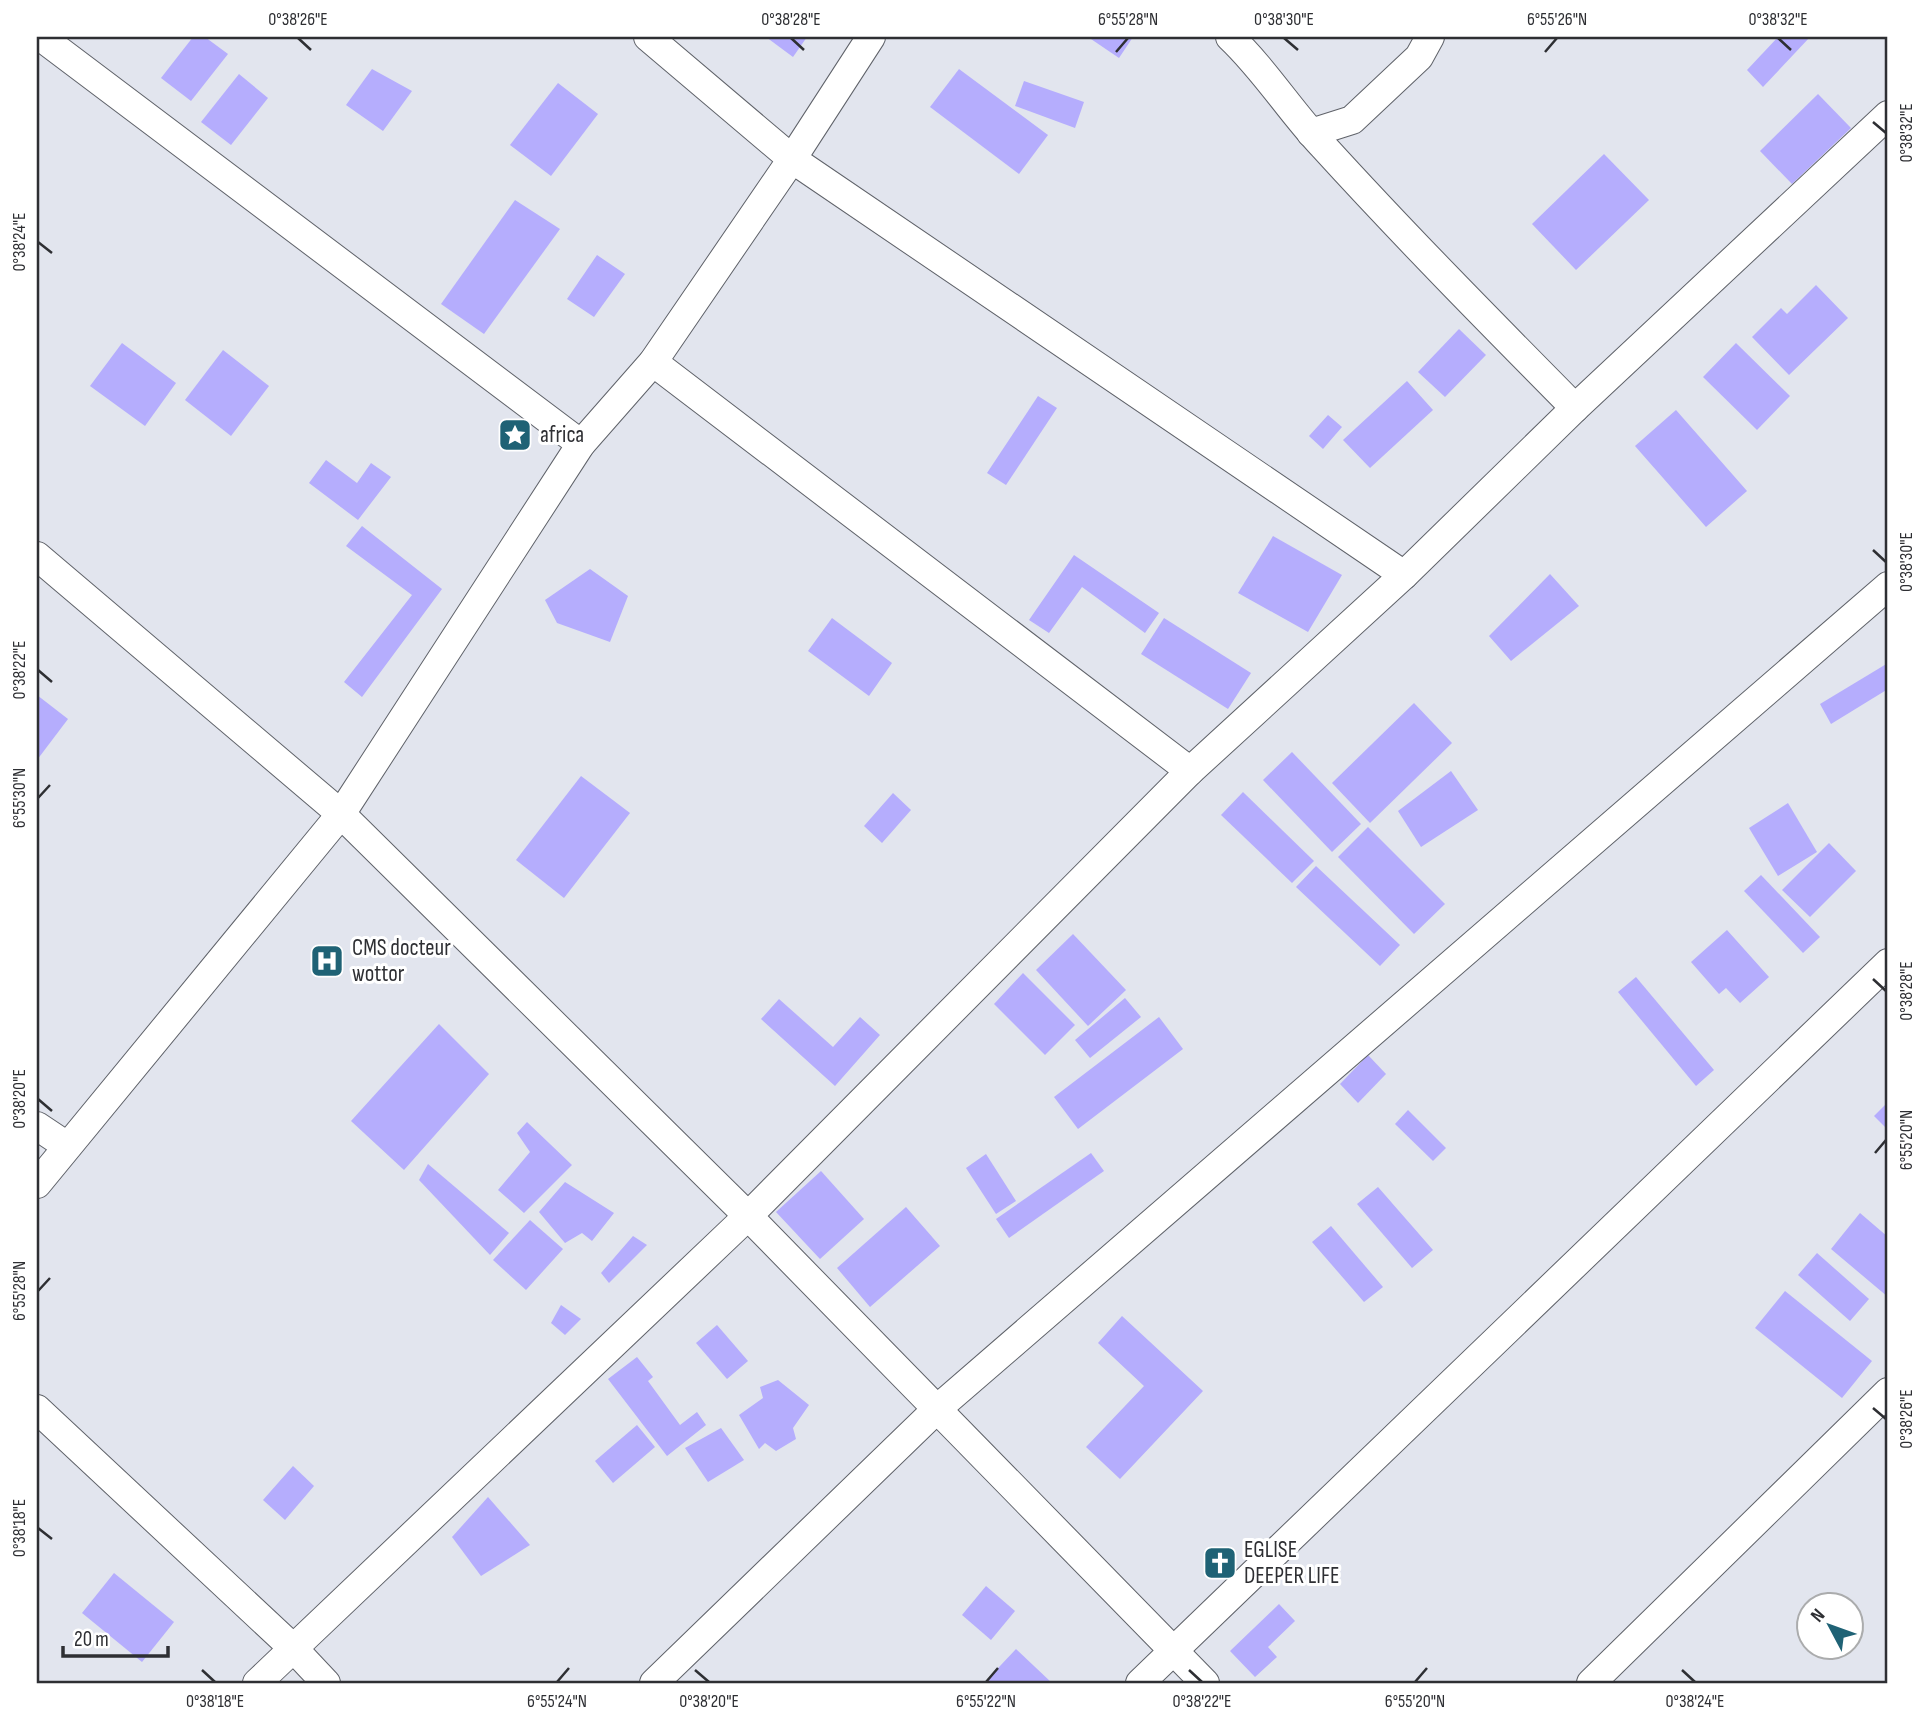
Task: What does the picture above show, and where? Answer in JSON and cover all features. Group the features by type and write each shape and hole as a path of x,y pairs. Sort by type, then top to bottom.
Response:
{"street":[{"path":"41,37 581,444"},
{"path":"648,37 792,159 1404,575"},
{"path":"37,1184 341,814 581,444 653,362 792,159 871,37"},
{"path":"1230,37 1252,57 1311,133 1425,257 1575,408"},
{"path":"1311,133 1352,120 1419,57 1430,37"},
{"path":"257,1683 748,1216 1190,771 1404,575 1575,408 1888,115"},
{"path":"653,362 1190,771"},
{"path":"37,556 341,814 748,1216 1205,1683"},
{"path":"654,1683 937,1409 1888,586"},
{"path":"1140,1683 1888,964"},
{"path":"37,1126 66,1146"},
{"path":"1591,1683 1888,1392"},
{"path":"37,1409 326,1683"}],"building":[{"path":"193,37 205,37 228,54 191,101 161,78"},
{"path":"766,37 807,37 793,57"},
{"path":"1088,37 1133,37 1119,58"},
{"path":"1778,37 1810,37 1763,87 1747,70"},
{"path":"372,69 412,91 383,131 346,105"},
{"path":"959,69 1048,135 1019,174 930,107"},
{"path":"239,74 268,98 231,145 201,122"},
{"path":"1024,81 1084,102 1075,128 1015,106"},
{"path":"558,83 598,114 551,176 510,145"},
{"path":"1818,94 1851,128 1792,184 1760,151"},
{"path":"1604,154 1649,200 1576,270 1532,224"},
{"path":"515,200 560,229 484,334 441,304"},
{"path":"597,255 625,274 594,317 567,299"},
{"path":"1816,285 1848,318 1789,375 1752,337 1781,308 1787,314"},
{"path":"1459,329 1486,355 1445,397 1418,372"},
{"path":"122,343 176,383 145,426 90,386"},
{"path":"1736,343 1790,396 1757,430 1703,377"},
{"path":"223,350 269,386 231,436 185,400"},
{"path":"1407,381 1433,410 1370,468 1343,440"},
{"path":"1038,396 1057,408 1006,485 987,473"},
{"path":"1676,410 1747,491 1706,527 1635,446"},
{"path":"1328,415 1342,427 1323,449 1309,436"},
{"path":"326,460 357,483 371,463 391,477 358,520 309,483"},
{"path":"362,526 442,589 362,697 344,682 412,595 346,546"},
{"path":"1273,536 1342,575 1308,632 1238,593"},
{"path":"1074,555 1159,613 1145,633 1082,587 1049,633 1029,620"},
{"path":"590,569 628,596 610,642 557,623 545,600"},
{"path":"1550,574 1579,606 1511,661 1489,636"},
{"path":"832,618 892,663 869,696 808,651"},
{"path":"1164,618 1251,673 1228,709 1141,654"},
{"path":"1888,663 1888,689 1831,724 1820,704"},
{"path":"37,695 68,719 37,760"},
{"path":"1414,703 1452,743 1370,823 1332,783"},
{"path":"1292,752 1361,824 1332,852 1263,780"},
{"path":"1451,771 1478,810 1421,847 1398,811"},
{"path":"581,776 630,813 564,898 516,860"},
{"path":"1243,792 1314,861 1292,883 1221,815"},
{"path":"893,793 911,810 882,843 864,826"},
{"path":"1788,803 1817,852 1778,876 1749,828"},
{"path":"1368,827 1445,904 1414,934 1338,857"},
{"path":"1829,843 1856,871 1810,917 1782,890"},
{"path":"1316,866 1400,945 1380,966 1296,887"},
{"path":"1761,875 1820,937 1803,953 1744,891"},
{"path":"1727,930 1769,977 1740,1003 1726,988 1719,994 1691,962"},
{"path":"1073,934 1126,990 1088,1026 1036,970"},
{"path":"1023,973 1075,1025 1045,1055 994,1004"},
{"path":"1636,977 1714,1070 1696,1086 1618,992"},
{"path":"1125,998 1141,1017 1090,1058 1075,1040"},
{"path":"779,999 833,1047 860,1017 880,1035 835,1086 761,1019"},
{"path":"1159,1017 1183,1049 1078,1129 1054,1097"},
{"path":"439,1024 489,1074 404,1170 351,1121"},
{"path":"1368,1055 1386,1074 1358,1103 1340,1084"},
{"path":"1888,1102 1888,1130 1874,1116"},
{"path":"1408,1110 1446,1148 1433,1161 1395,1124"},
{"path":"527,1122 572,1165 524,1213 498,1190 530,1152 517,1133"},
{"path":"1091,1153 1104,1171 1009,1238 996,1219"},
{"path":"986,1154 1016,1201 996,1214 966,1168"},
{"path":"428,1164 509,1233 490,1255 419,1180"},
{"path":"821,1171 864,1219 820,1259 776,1212"},
{"path":"565,1182 614,1213 592,1241 582,1233 565,1243 539,1212"},
{"path":"1378,1187 1433,1250 1412,1268 1357,1204"},
{"path":"906,1207 940,1246 870,1307 837,1268"},
{"path":"1860,1213 1888,1237 1888,1297 1831,1249"},
{"path":"530,1220 563,1249 526,1290 493,1260"},
{"path":"1331,1226 1383,1287 1364,1302 1312,1242"},
{"path":"633,1236 647,1245 609,1283 601,1273"},
{"path":"1817,1253 1869,1299 1850,1321 1798,1275"},
{"path":"1785,1291 1872,1361 1842,1398 1755,1328"},
{"path":"561,1305 581,1319 565,1335 551,1323"},
{"path":"1122,1316 1203,1391 1120,1479 1086,1447 1144,1386 1098,1343"},
{"path":"717,1325 748,1361 727,1379 696,1343"},
{"path":"637,1357 653,1377 648,1381 680,1425 697,1412 706,1425 667,1456 608,1379"},
{"path":"778,1380 809,1405 793,1428 796,1439 776,1451 765,1443 759,1449 739,1415 763,1398 760,1387"},
{"path":"637,1425 655,1447 613,1483 595,1461"},
{"path":"721,1428 744,1460 708,1482 685,1448"},
{"path":"293,1466 314,1486 285,1520 263,1500"},
{"path":"488,1497 530,1545 481,1576 452,1537"},
{"path":"114,1573 174,1622 142,1662 82,1613"},
{"path":"986,1586 1015,1611 991,1640 962,1615"},
{"path":"1279,1604 1295,1621 1268,1647 1277,1657 1255,1677 1230,1651"},
{"path":"1016,1649 1052,1683 984,1683"}],"place":[{"name":"africa","path":"515,435"},
{"name":"CMS docteur wottor","path":"327,961"},
{"name":"EGLISE DEEPER LIFE","path":"1220,1563"}]}
